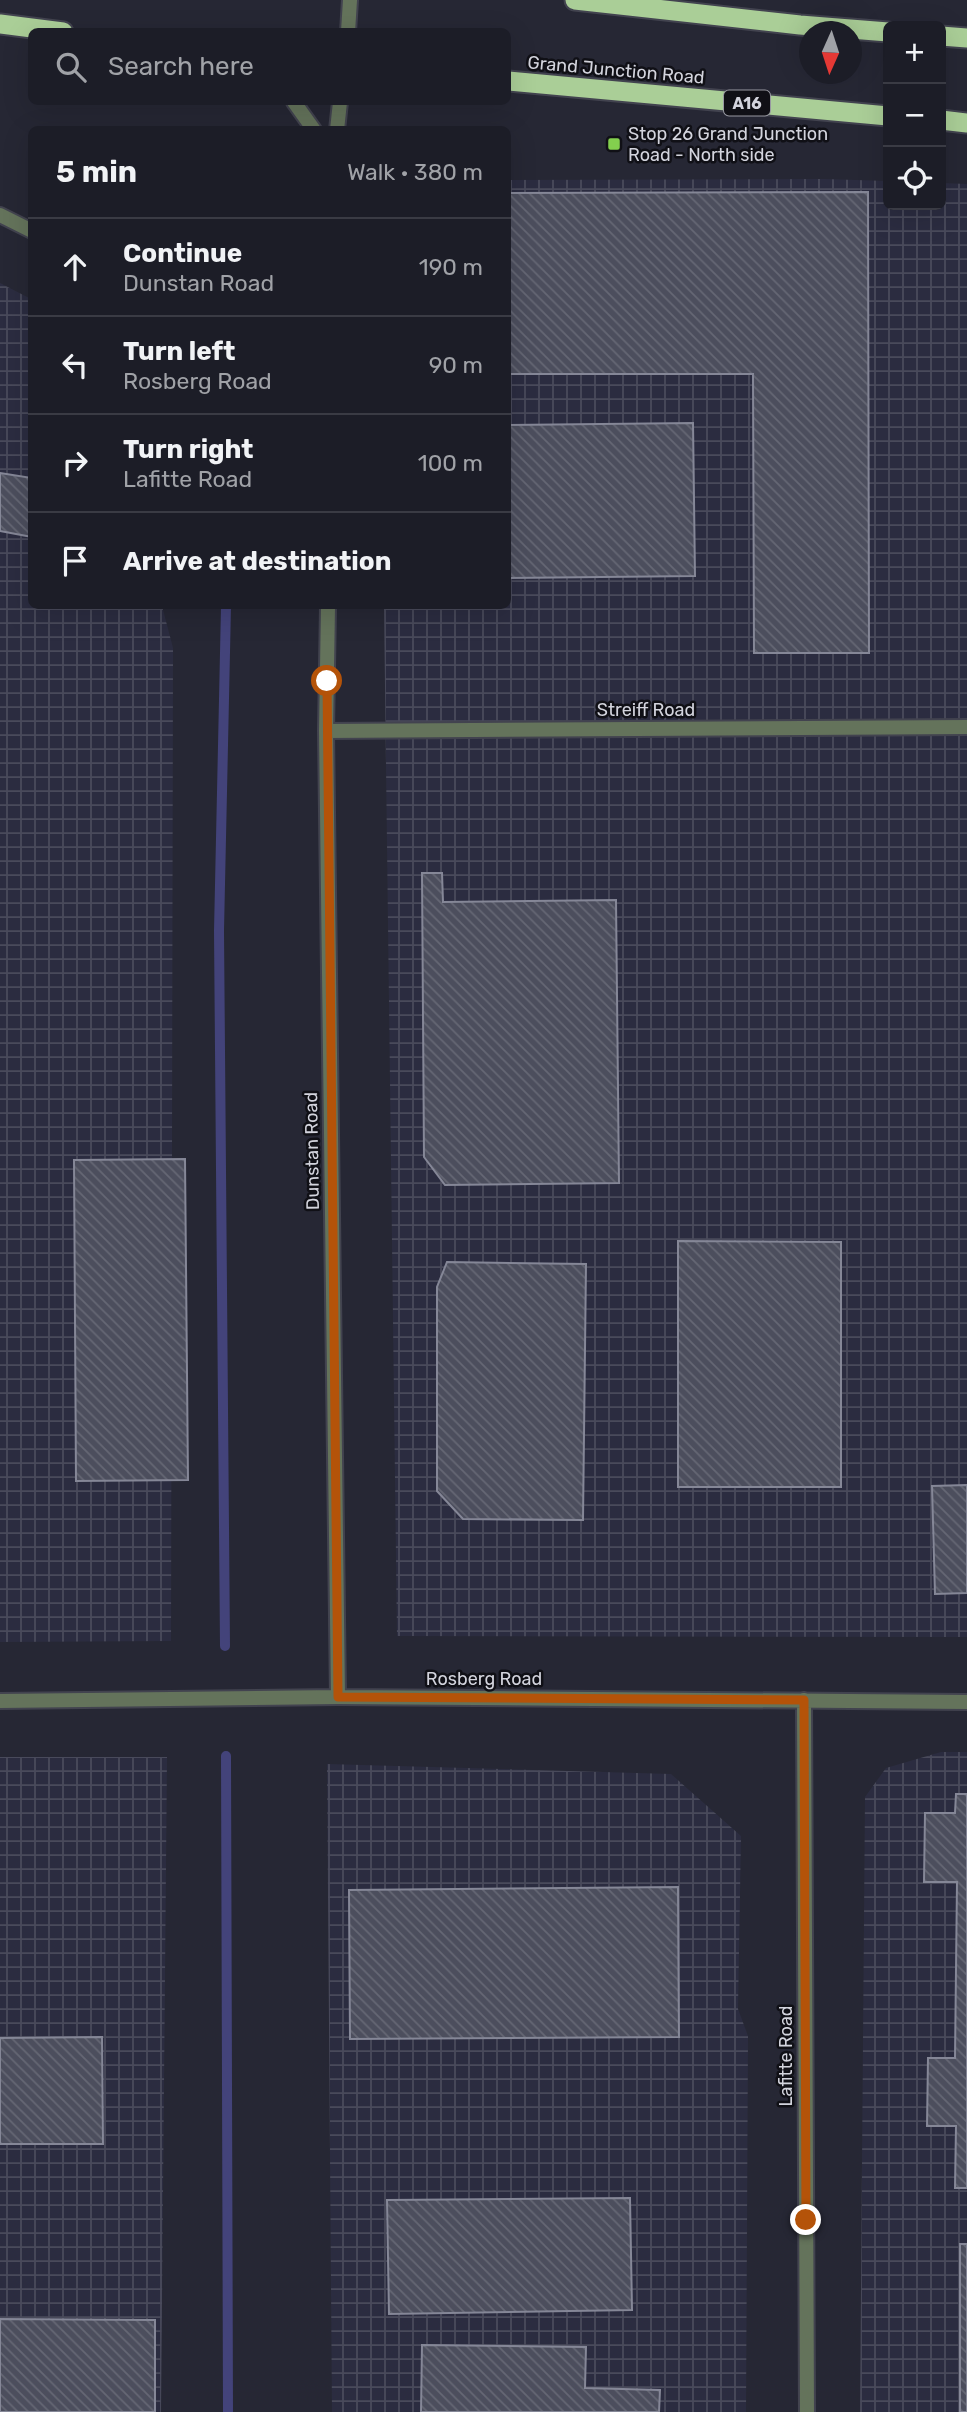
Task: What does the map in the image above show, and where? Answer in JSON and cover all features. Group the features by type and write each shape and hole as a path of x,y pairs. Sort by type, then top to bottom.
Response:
{"highway":[{"path":"575,0 883,32"},
{"path":"0,24 32,28"},
{"path":"946,36 967,38"},
{"name":"Grand Junction Road","path":"511,81 883,116"},
{"path":"946,120 967,122"}],"street":[{"path":"348,28 350,0"},
{"path":"295,105 311,126"},
{"path":"337,126 340,105"},
{"path":"0,215 28,229"},
{"name":"Dunstan Road","path":"328,609 326,731 338,1697"},
{"name":"Streiff Road","path":"326,731 967,727"},
{"name":"Rosberg Road","path":"0,1701 338,1697 967,1702"},
{"name":"Lafitte Road","path":"804,1700 807,2412"}],"shaded area":[{"path":"511,180 883,181 883,210 946,210 946,183 967,184 967,1637 397,1636 384,609 511,609"},
{"path":"0,283 28,297 28,609 163,609 173,648 171,1641 0,1642"},
{"path":"941,1752 967,1752 967,2412 860,2412 865,1797 886,1768"},
{"path":"0,1757 167,1757 161,2412 0,2412"},
{"path":"327,1764 671,1774 741,1836 738,2009 748,2036 746,2412 332,2412"}],"building":[{"path":"868,192 869,653 754,653 753,374 511,374 511,193"},
{"path":"693,423 695,576 511,578 511,425"},
{"path":"0,473 28,477 28,536 0,531"},
{"path":"422,873 442,873 443,902 616,900 619,1183 445,1185 424,1157"},
{"path":"185,1159 188,1480 76,1481 74,1160"},
{"path":"678,1241 841,1242 841,1487 678,1487"},
{"path":"447,1262 586,1264 583,1520 463,1519 437,1491 437,1287"},
{"path":"967,1485 967,1593 935,1594 932,1486"},
{"path":"956,1794 967,1794 967,2188 955,2188 956,2126 927,2126 928,2058 955,2058 957,1882 924,1882 925,1813 955,1813"},
{"path":"678,1887 679,2037 350,2039 349,1890"},
{"path":"102,2037 103,2144 0,2144 0,2038"},
{"path":"630,2198 632,2310 389,2314 387,2200"},
{"path":"960,2244 967,2244 967,2412 960,2412"},
{"path":"0,2319 155,2320 155,2412 0,2412"},
{"path":"422,2345 586,2347 585,2388 660,2390 659,2412 421,2412"}],"waterway":[{"path":"225,1646 219,931 226,609"},
{"path":"226,1756 228,2412"}],"place":[{"name":"Stop 26 Grand Junction Road - North side","path":"614,144"}],"route":[{"path":"327,681 338,1697 804,1700 806,2220"}]}
